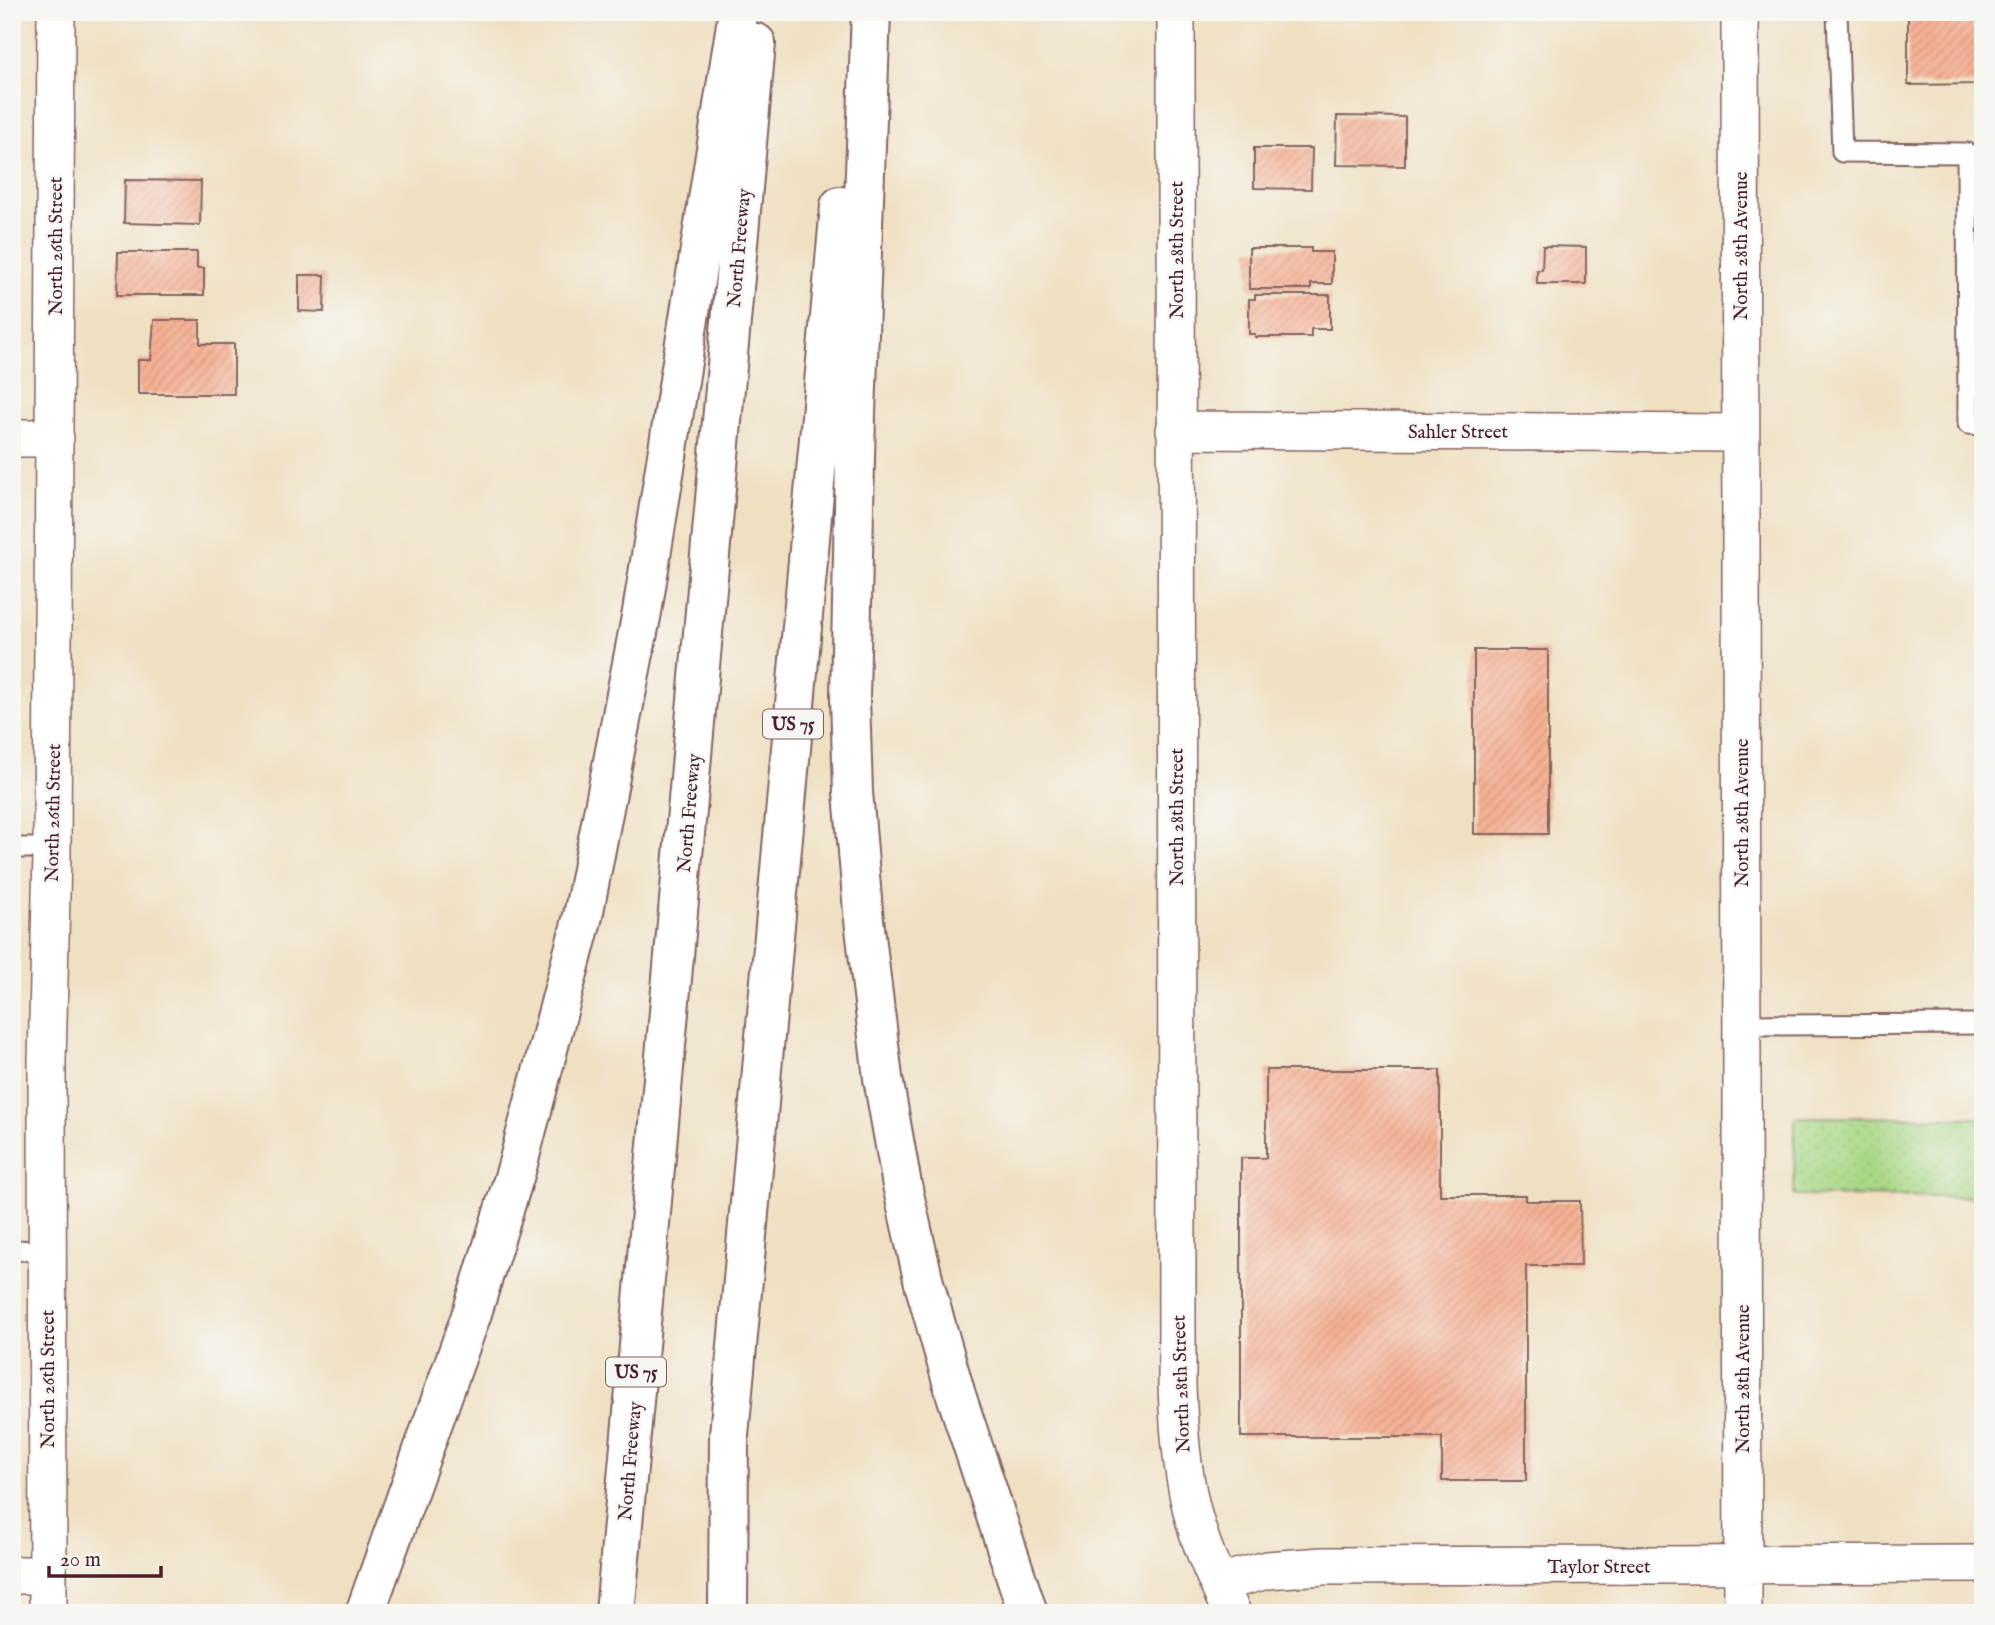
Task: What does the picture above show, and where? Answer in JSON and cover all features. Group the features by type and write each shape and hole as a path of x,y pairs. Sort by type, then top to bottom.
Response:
{"highway":[{"path":"365,1613 472,1313 541,1080 583,916 642,612 737,12"},
{"name":"North Freeway","path":"615,1613 758,12"},
{"name":"US 75","path":"728,1613 729,1436 858,12"},
{"path":"871,12 856,412 850,698 852,768 863,911 883,1078 902,1185 921,1270 956,1395 1028,1613"},
{"path":"708,1613 729,1436"}],"street":[{"name":"North 26th Street","path":"48,1613 30,1575 30,1250 47,1062 52,848 56,12"},
{"name":"North 28th Street","path":"1176,12 1177,1387 1182,1457 1191,1505 1198,1531 1225,1598"},
{"name":"North 28th Avenue","path":"1740,12 1743,1613"},
{"name":"Sahler Street","path":"1175,430 1740,433"},
{"path":"12,438 55,438"},
{"name":"Taylor Street","path":"1225,1598 1267,1570 1323,1566 1983,1564"}],"lane":[{"path":"1837,12 1842,152 1975,151 1968,424 1983,425"},
{"path":"12,848 52,848"},
{"path":"1741,1025 1983,1024"}],"green space":[{"path":"1795,1117 1983,1118 1983,1197 1794,1196"}],"building":[{"path":"1908,12 1979,12 1979,84 1908,85"},
{"path":"1337,116 1405,117 1405,166 1336,165"},
{"path":"1254,148 1312,148 1311,189 1254,188"},
{"path":"125,180 201,181 200,225 124,223"},
{"path":"1543,246 1586,247 1586,284 1537,284 1537,270 1542,270"},
{"path":"1249,248 1311,248 1311,252 1332,252 1332,284 1311,284 1311,289 1249,289"},
{"path":"118,252 197,252 197,268 204,268 204,295 117,295"},
{"path":"299,275 325,275 324,312 299,311"},
{"path":"1255,295 1330,295 1330,329 1311,329 1311,337 1255,337 1255,334 1249,334 1249,299 1255,299"},
{"path":"154,320 200,320 200,344 234,344 234,394 138,394 138,360 151,360"},
{"path":"1474,650 1548,650 1548,834 1474,834"},
{"path":"1266,1070 1440,1070 1440,1195 1526,1195 1526,1201 1580,1201 1581,1266 1526,1266 1526,1481 1442,1481 1442,1437 1241,1437 1241,1158 1266,1158"}]}
